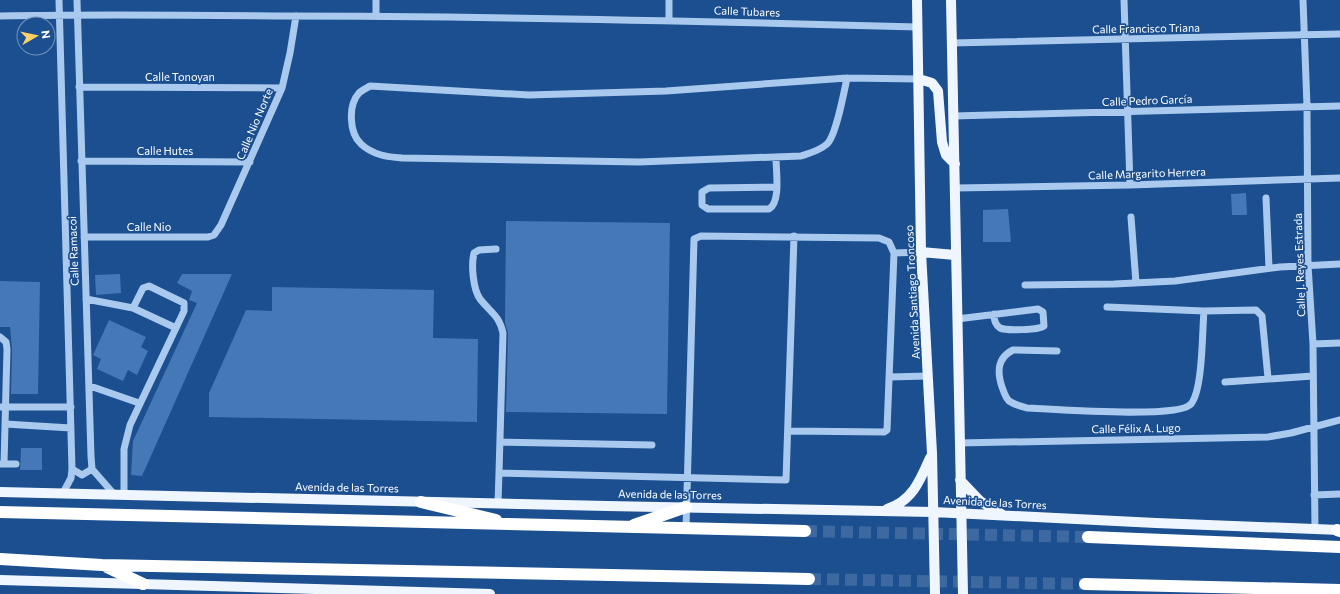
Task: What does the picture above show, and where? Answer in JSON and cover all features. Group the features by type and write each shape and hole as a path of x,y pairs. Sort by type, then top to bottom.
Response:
{"highway":[{"path":"421,502 519,525"},
{"path":"626,528 686,507"},
{"path":"0,512 626,528 805,531"},
{"path":"1088,537 1340,547"},
{"path":"0,559 102,565 809,579"},
{"path":"102,565 143,584"},
{"path":"1085,584 1340,590"}],"main road":[{"name":"Avenida Santiago Troncoso","path":"917,0 921,252 932,453 935,594"},
{"path":"951,0 955,164 956,319 963,594"},
{"path":"918,79 932,82 938,91 942,142 946,155 955,164"},
{"path":"921,252 955,255"},
{"path":"876,512 896,506 907,500 921,480 932,453"},
{"path":"960,480 980,502 1006,516"},
{"name":"Avenida de las Torres","path":"0,492 113,493 421,502 498,502 876,512 933,512 1339,530"},
{"path":"0,580 368,592 490,594"}],"street":[{"name":"Calle Ramacoi","path":"59,0 72,469 71,478 63,493"},
{"name":"Calle Ramacoi","path":"77,0 92,469"},
{"path":"376,0 376,16"},
{"path":"669,0 669,20"},
{"path":"1124,0 1124,39 1130,185"},
{"name":"Calle J. Reyes Estrada","path":"1303,0 1307,106 1308,265 1313,376 1312,428 1315,529"},
{"name":"Calle Tubares","path":"0,16 376,16 669,20 918,27"},
{"name":"Calle Nio Norte","path":"214,235 221,225 282,88 296,16"},
{"name":"Calle Francisco Triana","path":"952,43 1340,34"},
{"path":"847,78 834,131 828,143 816,151 801,156 776,158 639,162 402,158 382,156 360,144 354,131 351,116 354,102 360,92 370,86 529,95 666,91 847,78 918,79"},
{"name":"Calle Tonoyan","path":"79,87 282,88"},
{"name":"Calle Pedro García","path":"954,116 1340,106"},
{"path":"776,158 776,187 776,201 774,206 769,209 708,209 702,205 702,192 709,188 776,187"},
{"name":"Calle Hutes","path":"81,161 250,162"},
{"name":"Calle Margarito Herrera","path":"955,188 1130,185 1340,178"},
{"path":"1266,198 1269,268"},
{"path":"1131,217 1136,283"},
{"name":"Calle Nio","path":"84,237 208,237 214,235"},
{"path":"686,529 691,292 694,239 701,236 794,236 886,239 894,253 888,428 886,431 789,431"},
{"path":"499,473 786,480 789,431 794,236"},
{"path":"496,249 479,250 474,253 472,258 475,287 480,299 497,317 503,333 498,502"},
{"path":"894,253 921,252"},
{"path":"1025,285 1175,281 1269,268 1340,264"},
{"path":"124,494 124,449 130,425 139,403 184,311 184,303 149,286 143,288 133,308"},
{"path":"86,299 133,308 176,328"},
{"path":"1107,307 1204,311 1256,310 1260,312 1262,316 1268,378"},
{"path":"956,319 994,314 1038,309 1043,312 1044,326 1039,329 1004,329 998,326 995,322 994,314"},
{"path":"1057,351 1013,350 1007,353 999,366 998,374 1005,396 1018,406 1034,408 1154,412 1183,410 1190,405 1198,391 1204,311"},
{"path":"0,338 6,342 7,349 2,407 5,424 2,464 16,464"},
{"path":"1312,344 1340,343"},
{"path":"889,377 928,376"},
{"path":"1225,382 1313,376"},
{"path":"90,386 139,403"},
{"path":"2,407 71,407"},
{"name":"Calle Félix A. Lugo","path":"959,443 1268,436 1291,434 1340,420"},
{"path":"5,424 71,428"},
{"path":"500,442 652,446"},
{"path":"72,469 82,475 88,473 92,469 113,493"},
{"path":"1314,495 1340,494"}],"building":[{"path":"1246,193 1247,215 1232,215 1231,194"},
{"path":"1008,209 1011,242 983,242 983,210"},
{"path":"506,221 670,223 667,414 506,412 508,333 505,323"},
{"path":"120,274 121,293 96,295 95,275"},
{"path":"182,274 232,274 142,476 131,475 133,441 197,303 189,300 192,291 177,283"},
{"path":"0,281 40,282 38,394 11,394 12,349 10,327 0,327"},
{"path":"272,287 434,290 433,338 478,339 477,422 209,417 209,393 246,310 272,311"},
{"path":"109,320 146,337 141,347 148,351 137,375 128,370 123,381 97,369 101,359 93,355"},
{"path":"21,448 42,448 42,470 20,470"}],"tunnel":[{"path":"805,531 1088,537"},
{"path":"809,579 1085,584"}]}
